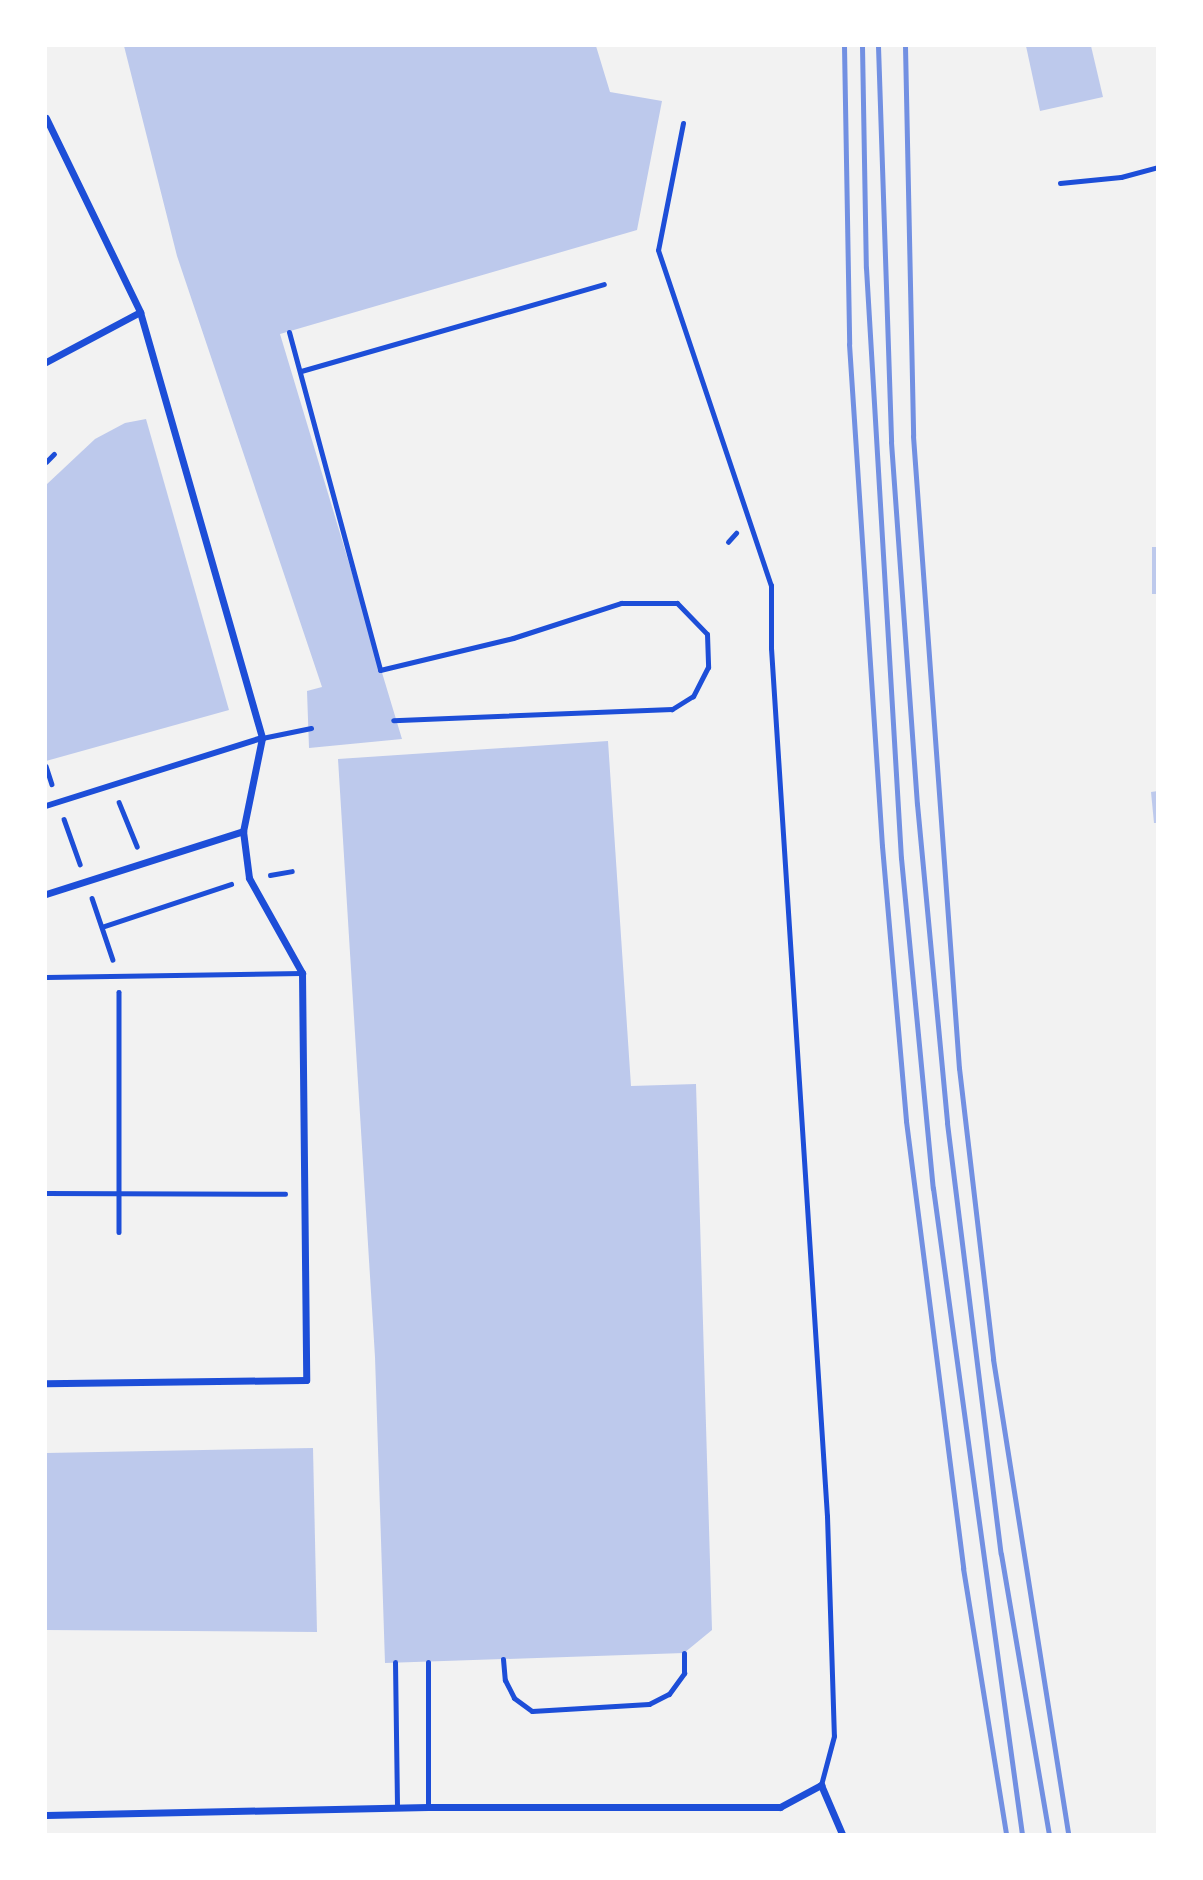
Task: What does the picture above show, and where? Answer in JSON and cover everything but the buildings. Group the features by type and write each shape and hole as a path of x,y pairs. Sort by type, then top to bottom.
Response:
{"street":[{"path":"46,118 140,312 262,737 243,831 249,878 302,973 306,1380 46,1383"},
{"path":"46,362 140,312"},
{"path":"46,806 262,737"},
{"path":"46,894 243,831"},
{"path":"46,1815 428,1807 780,1807 821,1785 842,1835"}],"lane":[{"path":"683,123 658,250 771,585 771,648 827,1516 834,1736 821,1785"},
{"path":"1060,183 1121,177 1157,167"},
{"path":"300,371 604,284"},
{"path":"289,332 380,670 513,638 621,603 677,603 707,634 708,667 693,696 672,709 393,720"},
{"path":"262,737 311,728"},
{"path":"46,977 302,973"},
{"path":"503,1659 505,1680 514,1698 532,1712 649,1704 669,1693 684,1673 684,1653"},
{"path":"395,1662 397,1808"},
{"path":"428,1662 428,1807"}],"path":[{"path":"46,462 54,454"},
{"path":"112,785 144,863"},
{"path":"102,927 249,878 292,871"},
{"path":"46,1193 303,1194"}],"railway":[{"path":"844,46 849,344 882,846 906,1121 963,1568 1006,1834"},
{"path":"862,46 866,268 901,858 933,1188 1022,1834"},
{"path":"878,46 891,442 917,804 947,1123 1001,1554 1049,1834"},
{"path":"905,46 913,436 959,1068 993,1359 1068,1834"}]}
